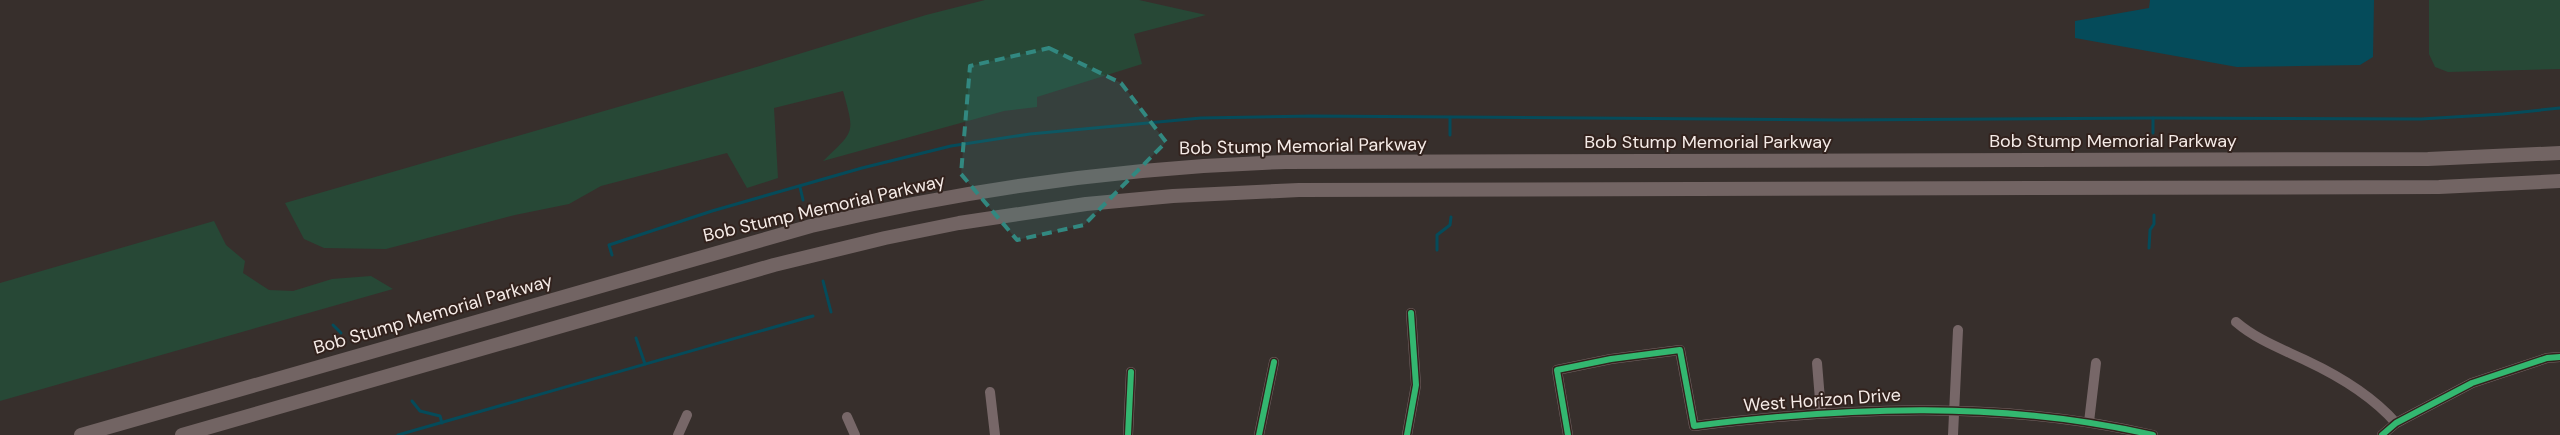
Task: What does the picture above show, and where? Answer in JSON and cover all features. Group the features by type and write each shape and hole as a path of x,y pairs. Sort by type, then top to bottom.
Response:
{"highway":[{"name":"Bob Stump Memorial Parkway","path":"81,435 792,231 888,208 972,192 1098,175 1175,167 1286,162 2428,159 2560,153"},
{"path":"182,435 814,255 958,223 1086,204 1181,196 1300,190 2439,187 2560,181"}],"street":[{"path":"1407,435 1416,385 1411,313"},
{"path":"2236,322 2252,336 2310,362 2351,387 2381,406 2396,423"},
{"path":"1953,435 1958,330"},
{"name":"West Horizon Drive","path":"1568,435 1557,370 1611,359 1680,350 1694,426 1821,412 1918,408 2090,422 2153,435"},
{"path":"2382,435 2396,423 2472,383 2547,358 2560,356"},
{"path":"1259,435 1274,362"},
{"path":"1817,363 1821,412"},
{"path":"2090,422 2096,363"},
{"path":"1128,435 1131,372"},
{"path":"990,392 996,435"},
{"path":"678,435 687,415"},
{"path":"846,417 855,435"}],"highlighted area":[{"path":"1049,48 1121,83 1166,142 1084,225 1017,240 961,174 970,66"}],"green space":[{"path":"985,0 1139,0 1206,15 1134,34 1142,64 1037,97 1037,107 1004,111 823,161 847,137 849,130 849,116 843,91 774,108 778,178 747,188 727,153 601,186 569,204 515,215 386,249 324,248 304,239 285,203 753,68 926,15"},
{"path":"2429,0 2560,0 2560,69 2448,72 2435,67 2429,54"},
{"path":"214,221 226,245 245,261 243,273 269,290 293,291 332,279 371,276 393,289 0,401 0,283"}],"water":[{"path":"2150,0 2374,0 2373,57 2360,65 2237,67 2075,38 2075,21 2149,8"}],"waterway":[{"path":"612,255 609,245 712,211 862,168 951,146 1030,134 1201,118 1312,116 1840,120 2421,119 2560,108"},
{"path":"1450,118 1450,135"},
{"path":"2153,118 2153,133"},
{"path":"800,187 803,200"},
{"path":"2149,248 2150,230 2154,224 2154,215"},
{"path":"1437,250 1437,235 1450,225 1451,217"},
{"path":"823,281 831,312"},
{"path":"398,435 813,316"},
{"path":"333,325 341,333"},
{"path":"636,338 645,364"},
{"path":"412,401 420,411 440,416 442,423"}],"cycle path":[{"path":"1407,435 1416,385 1411,313"},
{"path":"1568,435 1557,370 1611,359 1680,350 1694,426 1809,414 1924,410 2039,416 2153,435"},
{"path":"2382,435 2396,423 2472,383 2547,358 2560,357"},
{"path":"1259,435 1274,362"},
{"path":"1128,435 1131,372"}]}
